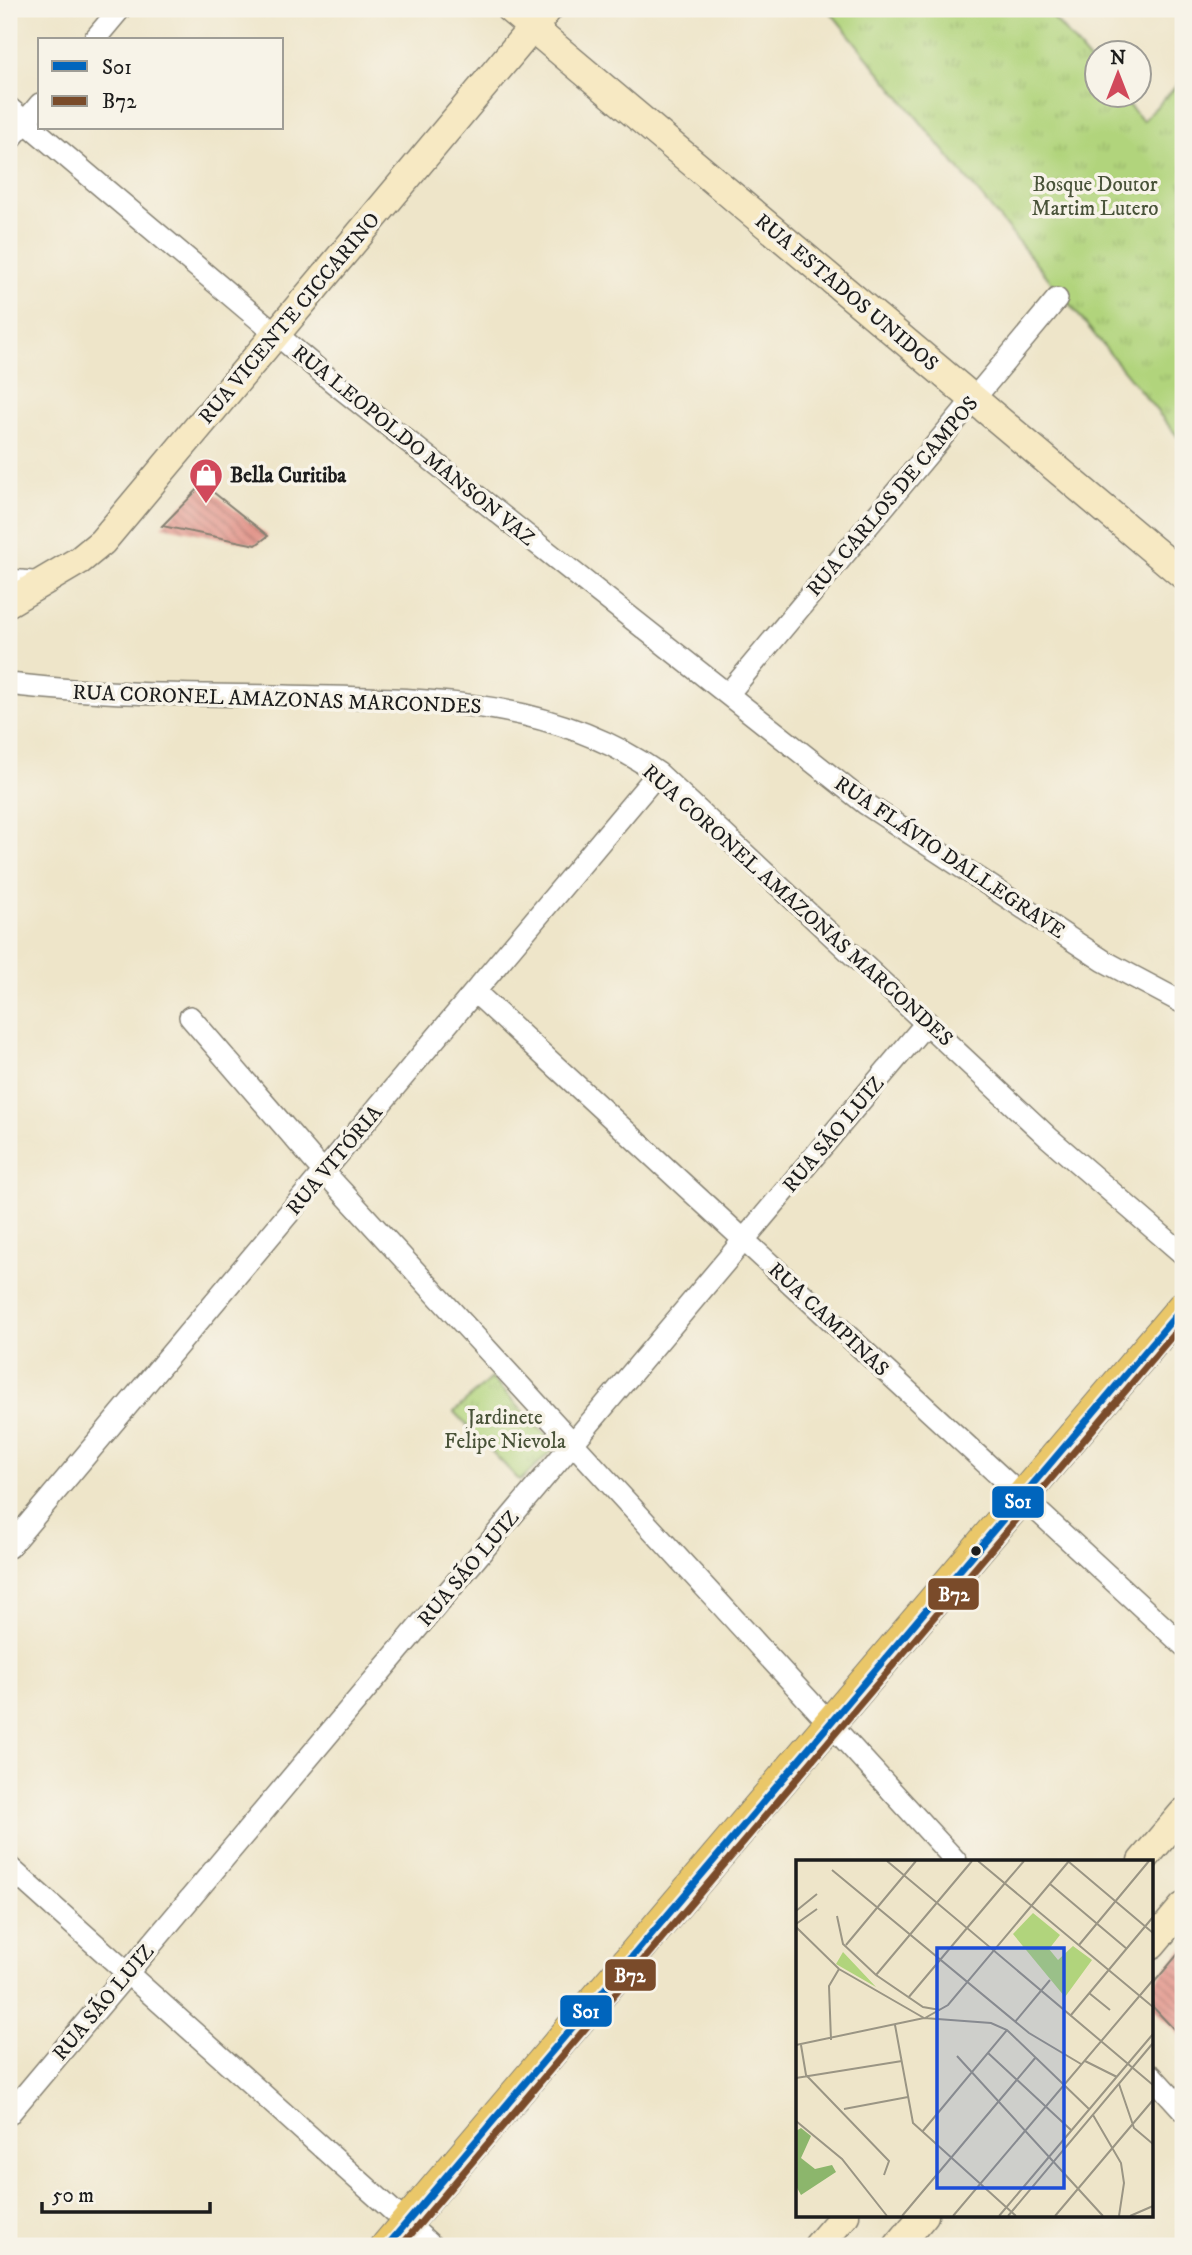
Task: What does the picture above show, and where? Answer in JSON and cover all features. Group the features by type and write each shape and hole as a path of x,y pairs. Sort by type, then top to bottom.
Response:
{"main road":[{"path":"396,2235 1183,1307"}],"street":[{"path":"96,38 120,9"},
{"name":"RUA ESTADOS UNIDOS","path":"510,9 540,18 973,399 1183,575"},
{"name":"RUA VICENTE CICCARINO","path":"9,602 44,583 102,542 540,18"},
{"path":"9,141 17,115 38,105"},
{"name":"RUA LEOPOLDO MANSON VAZ","path":"17,115 276,334 728,694"},
{"name":"RUA CARLOS DE CAMPOS","path":"728,694 1057,299"},
{"path":"9,580 44,583"},
{"name":"RUA CORONEL AMAZONAS MARCONDES","path":"9,684 110,694 365,698 471,705 544,718 578,729 623,750 659,773 1049,1138 1183,1254"},
{"name":"RUA FLÁVIO DALLEGRAVE","path":"728,694 866,804 1104,961 1183,1003"},
{"name":"RUA VITÓRIA","path":"9,1547 659,773"},
{"name":"RUA CAMPINAS","path":"475,992 1183,1645"},
{"path":"190,1017 324,1172 955,1860"},
{"name":"RUA SÃO LUIZ","path":"9,2114 927,1022"},
{"path":"1143,1860 1183,1813"},
{"path":"9,1867 127,1973 396,2235 432,2246"},
{"path":"1154,1942 1183,1907"},
{"path":"1154,2078 1183,2110"},
{"path":"818,2246 844,2216"},
{"path":"898,2246 923,2216"}],"green space":[{"name":"Bosque Doutor Martim Lutero","path":"828,9 1054,9 1050,14 1084,54 1084,108 1131,108 1143,121 1183,79 1183,443"},
{"name":"Jardinete Felipe Nievola","path":"491,1378 557,1446 520,1481 454,1412"}],"building":[{"name":"Bella Curitiba","path":"203,484 268,536 256,545 162,526"},
{"path":"1183,1948 1183,2039 1154,2008 1154,1983"}],"transit line":[{"name":"S01","path":"387,2246 1183,1307"},
{"name":"B72","path":"401,2246 1183,1323"}],"place":[{"name":"Bella Curitiba","path":"206,505"}]}
